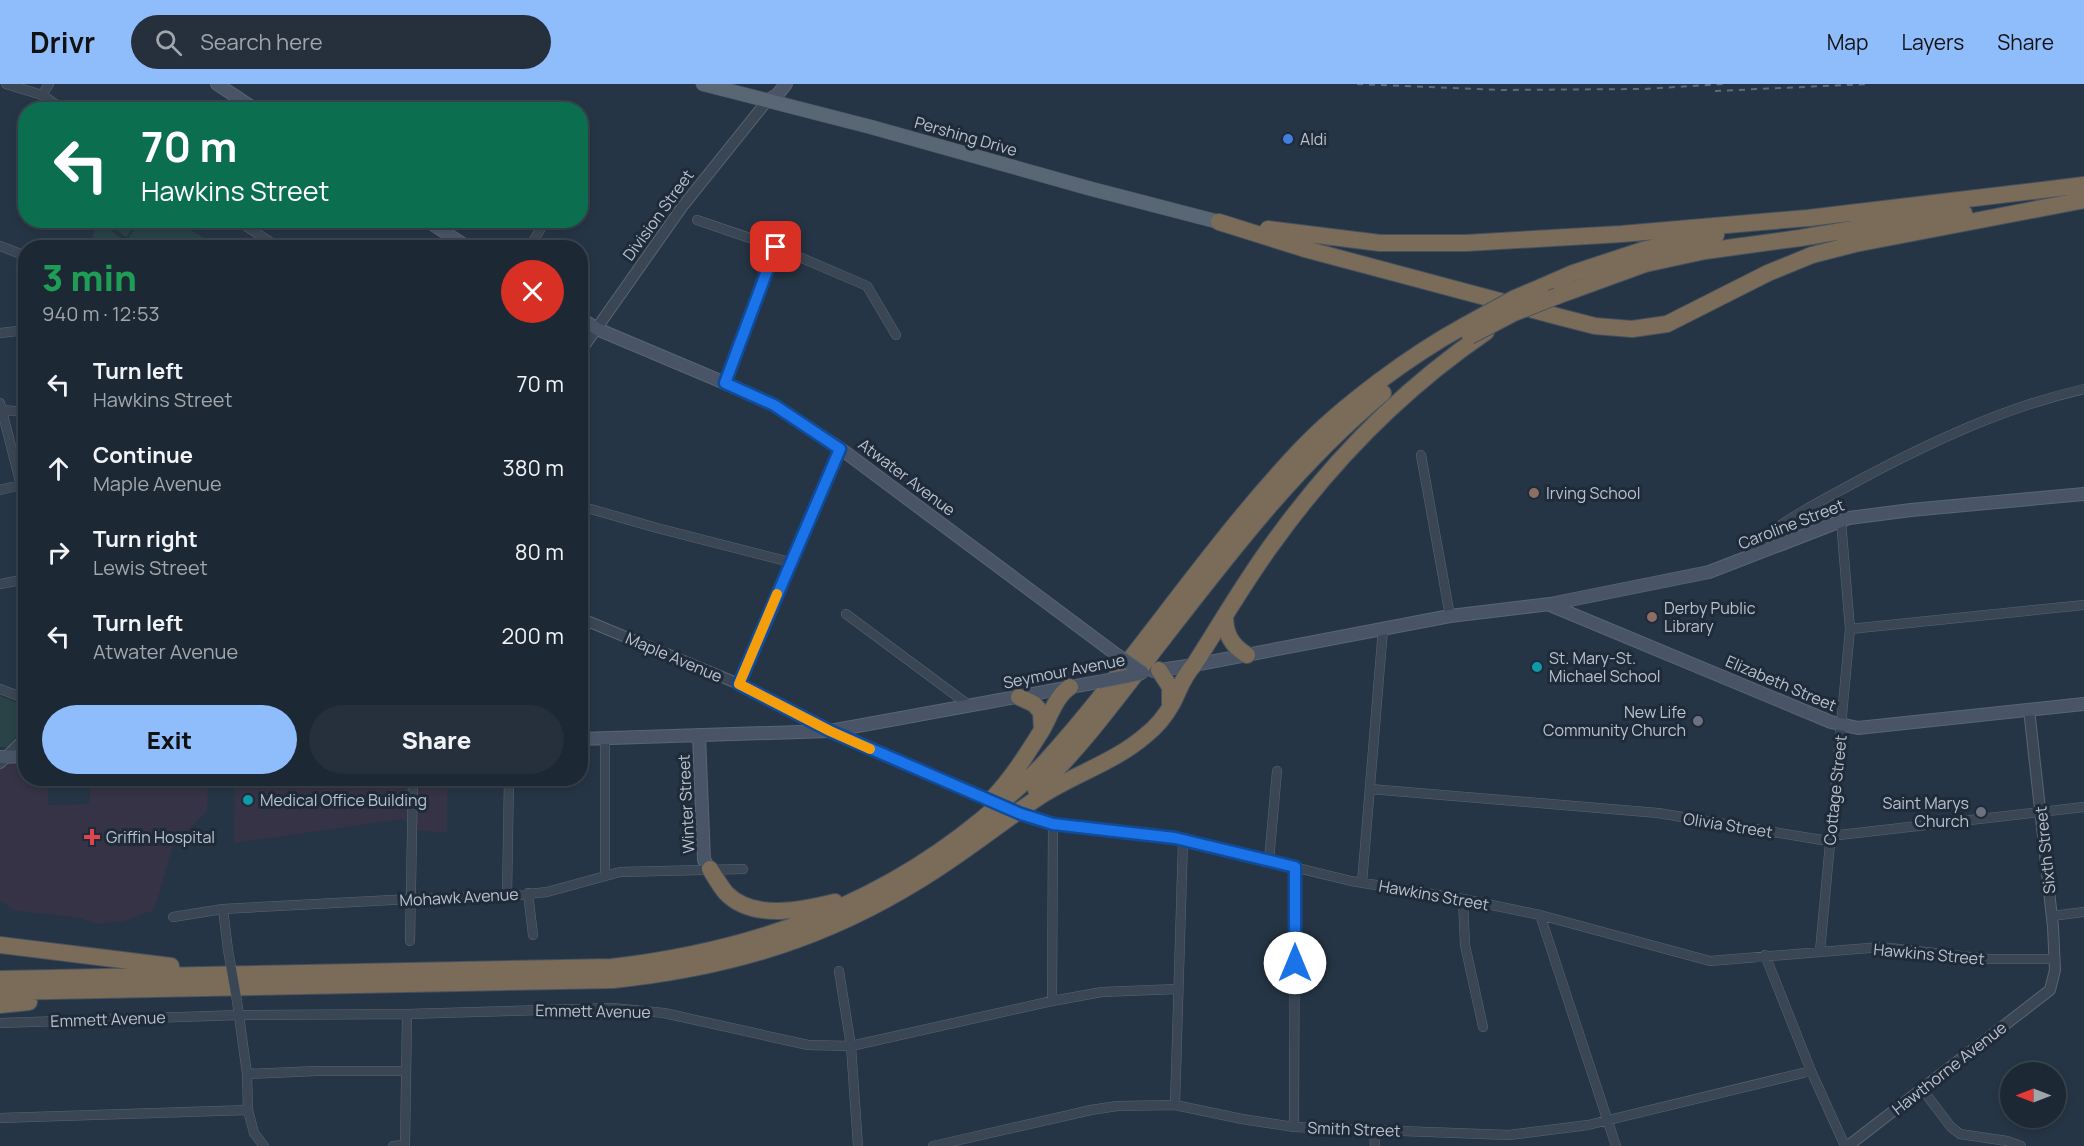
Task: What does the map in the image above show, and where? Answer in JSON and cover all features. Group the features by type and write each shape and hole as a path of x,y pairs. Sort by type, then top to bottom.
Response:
{"highway":[{"path":"0,979 585,968 639,964 686,957 748,941 812,920 874,892 941,852 989,814 1045,764 1302,447 1352,403 1398,368 1514,313 1645,264 1705,251 1897,222 1924,211 2084,185"},
{"path":"1219,222 1380,243 1466,243 1621,234 1874,211 1924,211 2084,200"},
{"path":"1219,222 1305,249 1556,316 1595,326 1632,329 1667,324 1768,273 1812,255 1855,244 2084,200"},
{"path":"962,853 1060,768 1262,512 1311,459 1357,415 1402,378 1470,334 1515,298 1573,273 1646,249 1808,218"},
{"path":"0,992 602,980 693,970 783,945 837,924 901,892 962,853 1037,798 1135,744 1151,730 1168,710 1182,679 1194,665 1275,539 1321,480 1379,418 1434,370 1470,334"},
{"path":"1225,615 1227,637 1237,649 1247,655"},
{"path":"1150,672 1170,687 1171,698 1168,710"},
{"path":"941,852 1015,771 1042,730 1061,695 1071,687"},
{"path":"1019,697 1034,704 1041,712 1042,730"},
{"path":"710,869 731,897 749,907 762,910 811,907 874,892"},
{"path":"0,945 171,966 267,973"},
{"path":"0,1005 45,1000 122,999 197,988"}],"main road":[{"path":"217,84 244,102"},
{"name":"Pershing Drive","path":"703,84 910,137 1088,188 1219,222"},
{"name":"Division Street","path":"767,100 773,84"},
{"name":"Division Street","path":"767,100 777,95 786,84"},
{"path":"448,228 461,240"},
{"name":"Atwater Avenue","path":"588,323 774,405 840,449 1118,655 1150,672"},
{"name":"Caroline Street","path":"1550,604 1709,572 1849,518 2084,494"},
{"name":"Seymour Avenue","path":"588,739 830,731 1450,616 1550,604"},
{"name":"Elizabeth Street","path":"1550,604 1831,722 1858,728 2084,704"},
{"name":"Winter Street","path":"699,735 704,860 710,869"},
{"path":"2,759 18,757"}],"street":[{"path":"6,84 42,95 52,102"},
{"path":"42,95 49,84"},
{"name":"Division Street","path":"588,341 682,207 767,100"},
{"path":"697,220 776,247 867,286 896,335"},
{"path":"249,228 267,240"},
{"path":"0,246 18,253"},
{"path":"725,383 776,247"},
{"path":"0,333 18,331"},
{"path":"1742,560 1784,523 1879,470 1966,426 2064,393 2084,389"},
{"path":"18,410 1,406 18,473"},
{"path":"739,684 840,449"},
{"path":"1421,455 1450,616"},
{"path":"0,490 18,486"},
{"path":"588,508 790,562"},
{"name":"Cottage Street","path":"1820,951 1850,629 1841,521"},
{"path":"0,584 18,581"},
{"path":"1850,629 2084,605"},
{"path":"846,614 970,706"},
{"name":"Maple Avenue","path":"588,621 739,684 830,731"},
{"path":"1362,883 1383,629"},
{"path":"0,689 18,696"},
{"name":"Sixth Street","path":"2029,709 2052,916 2055,959 2054,980 2050,990"},
{"name":"Hawkins Street","path":"830,731 1048,823 1183,840 1362,883 1462,899 1540,915 1710,961 1881,947 1988,959 2055,959"},
{"path":"605,738 605,876"},
{"path":"2,759 18,744"},
{"path":"1269,861 1276,771"},
{"path":"410,941 413,786"},
{"path":"507,896 509,786"},
{"name":"Olivia Street","path":"1370,789 1658,813 1822,840 1839,835 2084,807"},
{"path":"1048,823 1052,1001"},
{"path":"1175,1105 1183,840"},
{"path":"1294,1127 1295,867"},
{"name":"Mohawk Avenue","path":"173,917 223,909 507,896 547,892 620,873 743,868"},
{"path":"528,893 532,935"},
{"path":"1462,899 1465,945 1483,1027"},
{"path":"223,909 240,1015 247,1074 248,1110 254,1133 264,1146"},
{"path":"2052,916 2084,912"},
{"path":"1540,915 1616,1146"},
{"path":"1765,956 1811,1071 1846,1146"},
{"path":"838,971 851,1046 858,1146"},
{"name":"Emmett Avenue","path":"0,1023 240,1015 408,1014 612,1008 664,1013 808,1045 851,1046 1052,1001 1102,993 1178,989"},
{"name":"Hawthorne Avenue","path":"1846,1146 2050,990"},
{"path":"393,1146 405,1145 408,1014"},
{"path":"247,1074 406,1071"},
{"name":"Smith Street","path":"933,1146 1117,1106 1175,1105 1294,1127 1509,1135 1564,1129 1607,1120 1811,1071"},
{"path":"1922,1089 1951,1127 1960,1134 2007,1141 2021,1146"},
{"path":"0,1118 248,1110"},
{"path":"1374,1130 1375,1146"},
{"path":"1509,1135 1513,1146"}],"shaded area":[{"name":"Griffin Hospital","path":"18,758 18,786 48,786 48,805 89,804 90,786 208,786 207,811 186,833 182,841 174,843 154,910 124,921 97,924 79,918 13,910 0,900 0,764"},
{"name":"Griffin Hospital","path":"235,786 501,786 501,789 447,789 447,833 412,830 402,819 234,843"}],"green space":[{"path":"95,228 108,228 123,240 92,240"},
{"path":"112,228 133,228 126,237"},
{"path":"135,228 188,228 207,240 127,240"},
{"path":"0,696 18,703 18,735 8,747 0,747"}],"railway":[{"path":"1357,84 1498,90 1643,89 1724,84"},
{"path":"1715,91 1868,84"}],"slow traffic":[{"path":"777,594 739,684 870,749"}],"place":[{"name":"Aldi","path":"1288,139"},
{"name":"Irving School","path":"1534,493"},
{"name":"Derby Public Library","path":"1652,617"},
{"name":"St. Mary-St. Michael School","path":"1537,667"},
{"name":"New Life Community Church","path":"1698,721"},
{"name":"Medical Office Building","path":"248,800"},
{"name":"Saint Marys Church","path":"1981,812"},
{"name":"Griffin Hospital","path":"92,837"}],"route":[{"path":"776,247 725,383 774,405 840,449 739,684 830,731 1043,822 1175,838 1295,867 1295,963"}]}
